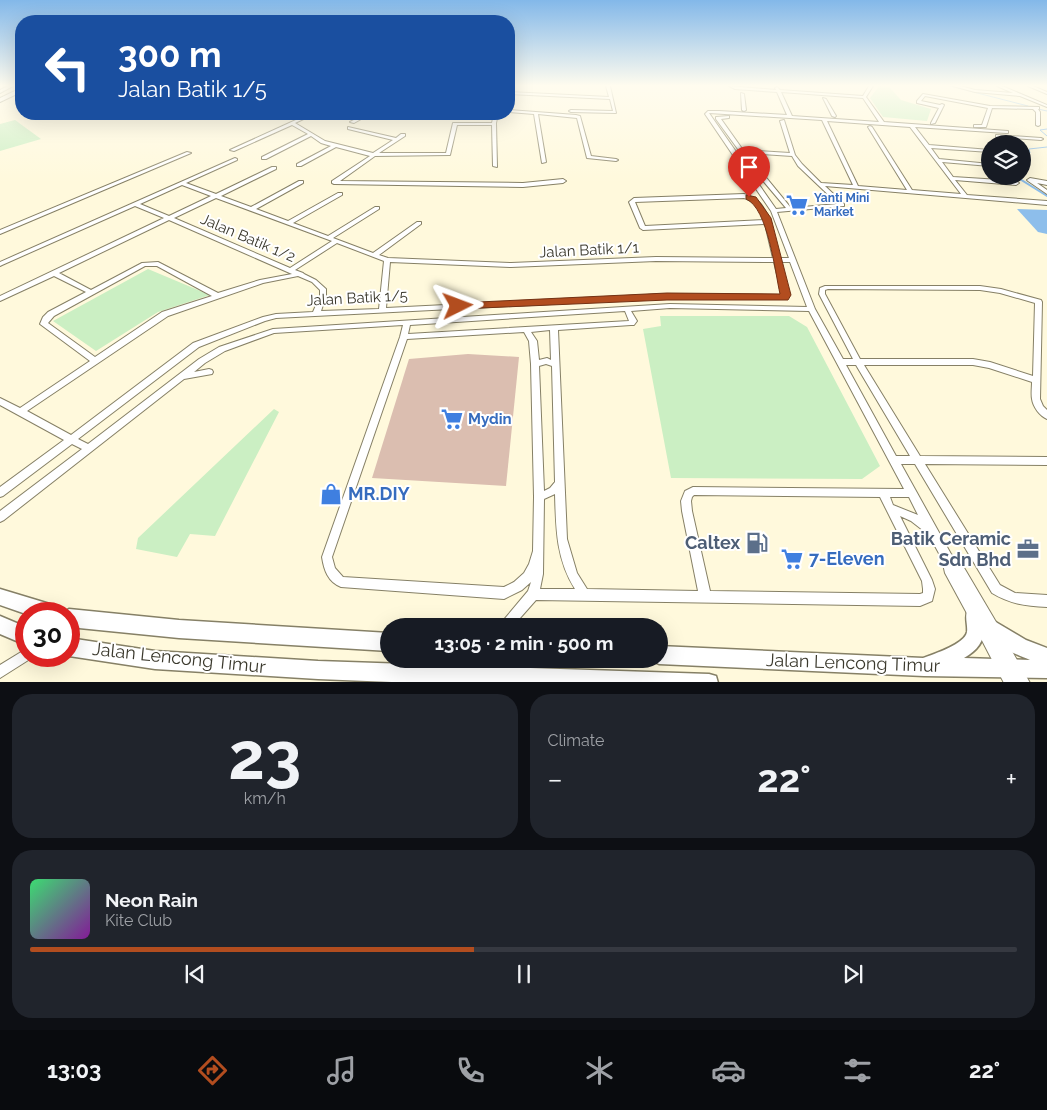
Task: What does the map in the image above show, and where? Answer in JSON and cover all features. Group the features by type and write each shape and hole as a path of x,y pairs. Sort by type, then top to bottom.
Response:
{"highway":[{"path":"0,597 16,602"},
{"path":"924,667 957,652 973,640 975,634 974,615"},
{"name":"Jalan Lencong Timur","path":"80,619 179,629 380,641"},
{"path":"0,625 15,631"},
{"path":"994,630 1021,647 1047,657"},
{"name":"Jalan Lencong Timur","path":"80,649 155,660 318,670 709,682"},
{"name":"Jalan Lencong Timur","path":"668,655 924,667 1013,675 1047,669"}],"street":[{"path":"537,118 544,162"},
{"path":"579,118 589,158 616,160"},
{"path":"710,118 774,210 811,309 947,558 959,570 994,630 1013,675"},
{"path":"718,118 750,162 790,210"},
{"path":"744,118 782,121 934,123 982,126 985,118"},
{"path":"804,118 870,127 1006,132"},
{"path":"849,118 914,128 1041,139"},
{"path":"879,118 882,122"},
{"path":"934,123 936,118"},
{"path":"1038,118 1038,125"},
{"path":"232,150 299,120"},
{"path":"352,122 356,120"},
{"path":"495,120 496,166"},
{"path":"774,210 842,205 800,165 793,155 782,121"},
{"path":"825,122 856,187"},
{"path":"292,123 310,135 373,156 448,154"},
{"path":"447,164 455,124 494,124"},
{"path":"870,127 910,191"},
{"path":"350,128 396,139"},
{"path":"914,128 965,196"},
{"path":"264,158 310,135"},
{"path":"403,135 334,182 523,184 562,181"},
{"path":"299,165 336,145"},
{"path":"928,146 981,150"},
{"path":"743,150 793,155"},
{"path":"0,232 189,153"},
{"path":"0,264 235,159"},
{"path":"938,160 981,164"},
{"path":"0,299 274,168"},
{"path":"951,178 981,180"},
{"path":"1047,183 1030,180 1047,192"},
{"path":"251,209 301,182"},
{"name":"Jalan Batik 1/1","path":"182,183 387,260 510,265 656,259 793,260"},
{"path":"820,184 1047,203"},
{"path":"289,223 340,194"},
{"name":"Jalan Batik 1/5","path":"0,493 73,440 196,345 263,319 276,316 667,296 781,298 786,295 776,260 768,222 766,214 753,199 749,197 634,200 632,204 643,228 768,222"},
{"name":"Jalan Batik 1/2","path":"136,204 301,274 320,284 323,289 323,296 316,314"},
{"path":"329,238 377,208"},
{"path":"374,255 419,223"},
{"path":"291,270 337,241"},
{"path":"382,310 387,260"},
{"path":"94,360 44,324 46,319 51,314 144,264 158,264 218,296"},
{"path":"53,274 91,292"},
{"path":"21,411 94,360 165,314 275,277 301,274"},
{"path":"1047,416 1040,408 1036,398 1039,302 991,289 827,287 822,289 822,294 858,362 996,589 1006,597 1017,600 1047,601"},
{"path":"0,517 88,448 222,349 273,331 670,306 811,309"},
{"path":"404,337 631,323 633,321 627,309"},
{"path":"407,322 404,337 327,557 330,572 341,582 504,593 514,590 524,583 533,571 539,549"},
{"path":"554,328 562,539 572,575 584,594"},
{"path":"513,618 533,594 538,574 539,497 535,364 533,340 526,329"},
{"path":"535,364 547,361 556,365"},
{"path":"839,362 973,362 990,365 1037,380"},
{"path":"182,377 209,372"},
{"path":"0,400 88,448"},
{"path":"894,460 1047,461"},
{"path":"539,497 557,489 560,483"},
{"path":"705,596 687,511 686,501 688,494 694,491 912,493"},
{"path":"533,594 920,600 928,597 927,580 883,494"},
{"path":"891,508 914,518 937,539"},
{"path":"947,558 949,569 974,615 1013,675"},
{"path":"0,672 15,662"}],"green space":[{"path":"892,118 928,118 927,121"},
{"path":"15,120 41,139 0,151 0,124"},
{"path":"148,269 210,295 158,312 96,351 53,321"},
{"path":"660,316 789,316 807,327 880,466 862,479 671,478 643,329 661,326"},
{"path":"274,409 279,412 215,536 190,534 177,557 136,549 138,538"}],"water":[{"path":"1017,209 1047,210 1047,234 1038,232"}],"building":[{"name":"Mydin","path":"468,354 519,357 506,486 372,478 409,359"}],"waterway":[{"path":"1047,129 1040,130 1047,136"},
{"path":"1031,149 1047,147"},
{"path":"1029,185 1047,196"}],"place":[{"name":"Yanti Mini Market","path":"797,205"},
{"name":"Mydin","path":"452,419"},
{"name":"MR.DIY","path":"331,494"},
{"name":"Caltex","path":"757,543"},
{"name":"Batik Ceramic Sdn Bhd","path":"1028,549"},
{"name":"7-Eleven","path":"792,559"}],"route":[{"path":"458,306 667,296 784,297 786,295 766,214 749,197"}]}
